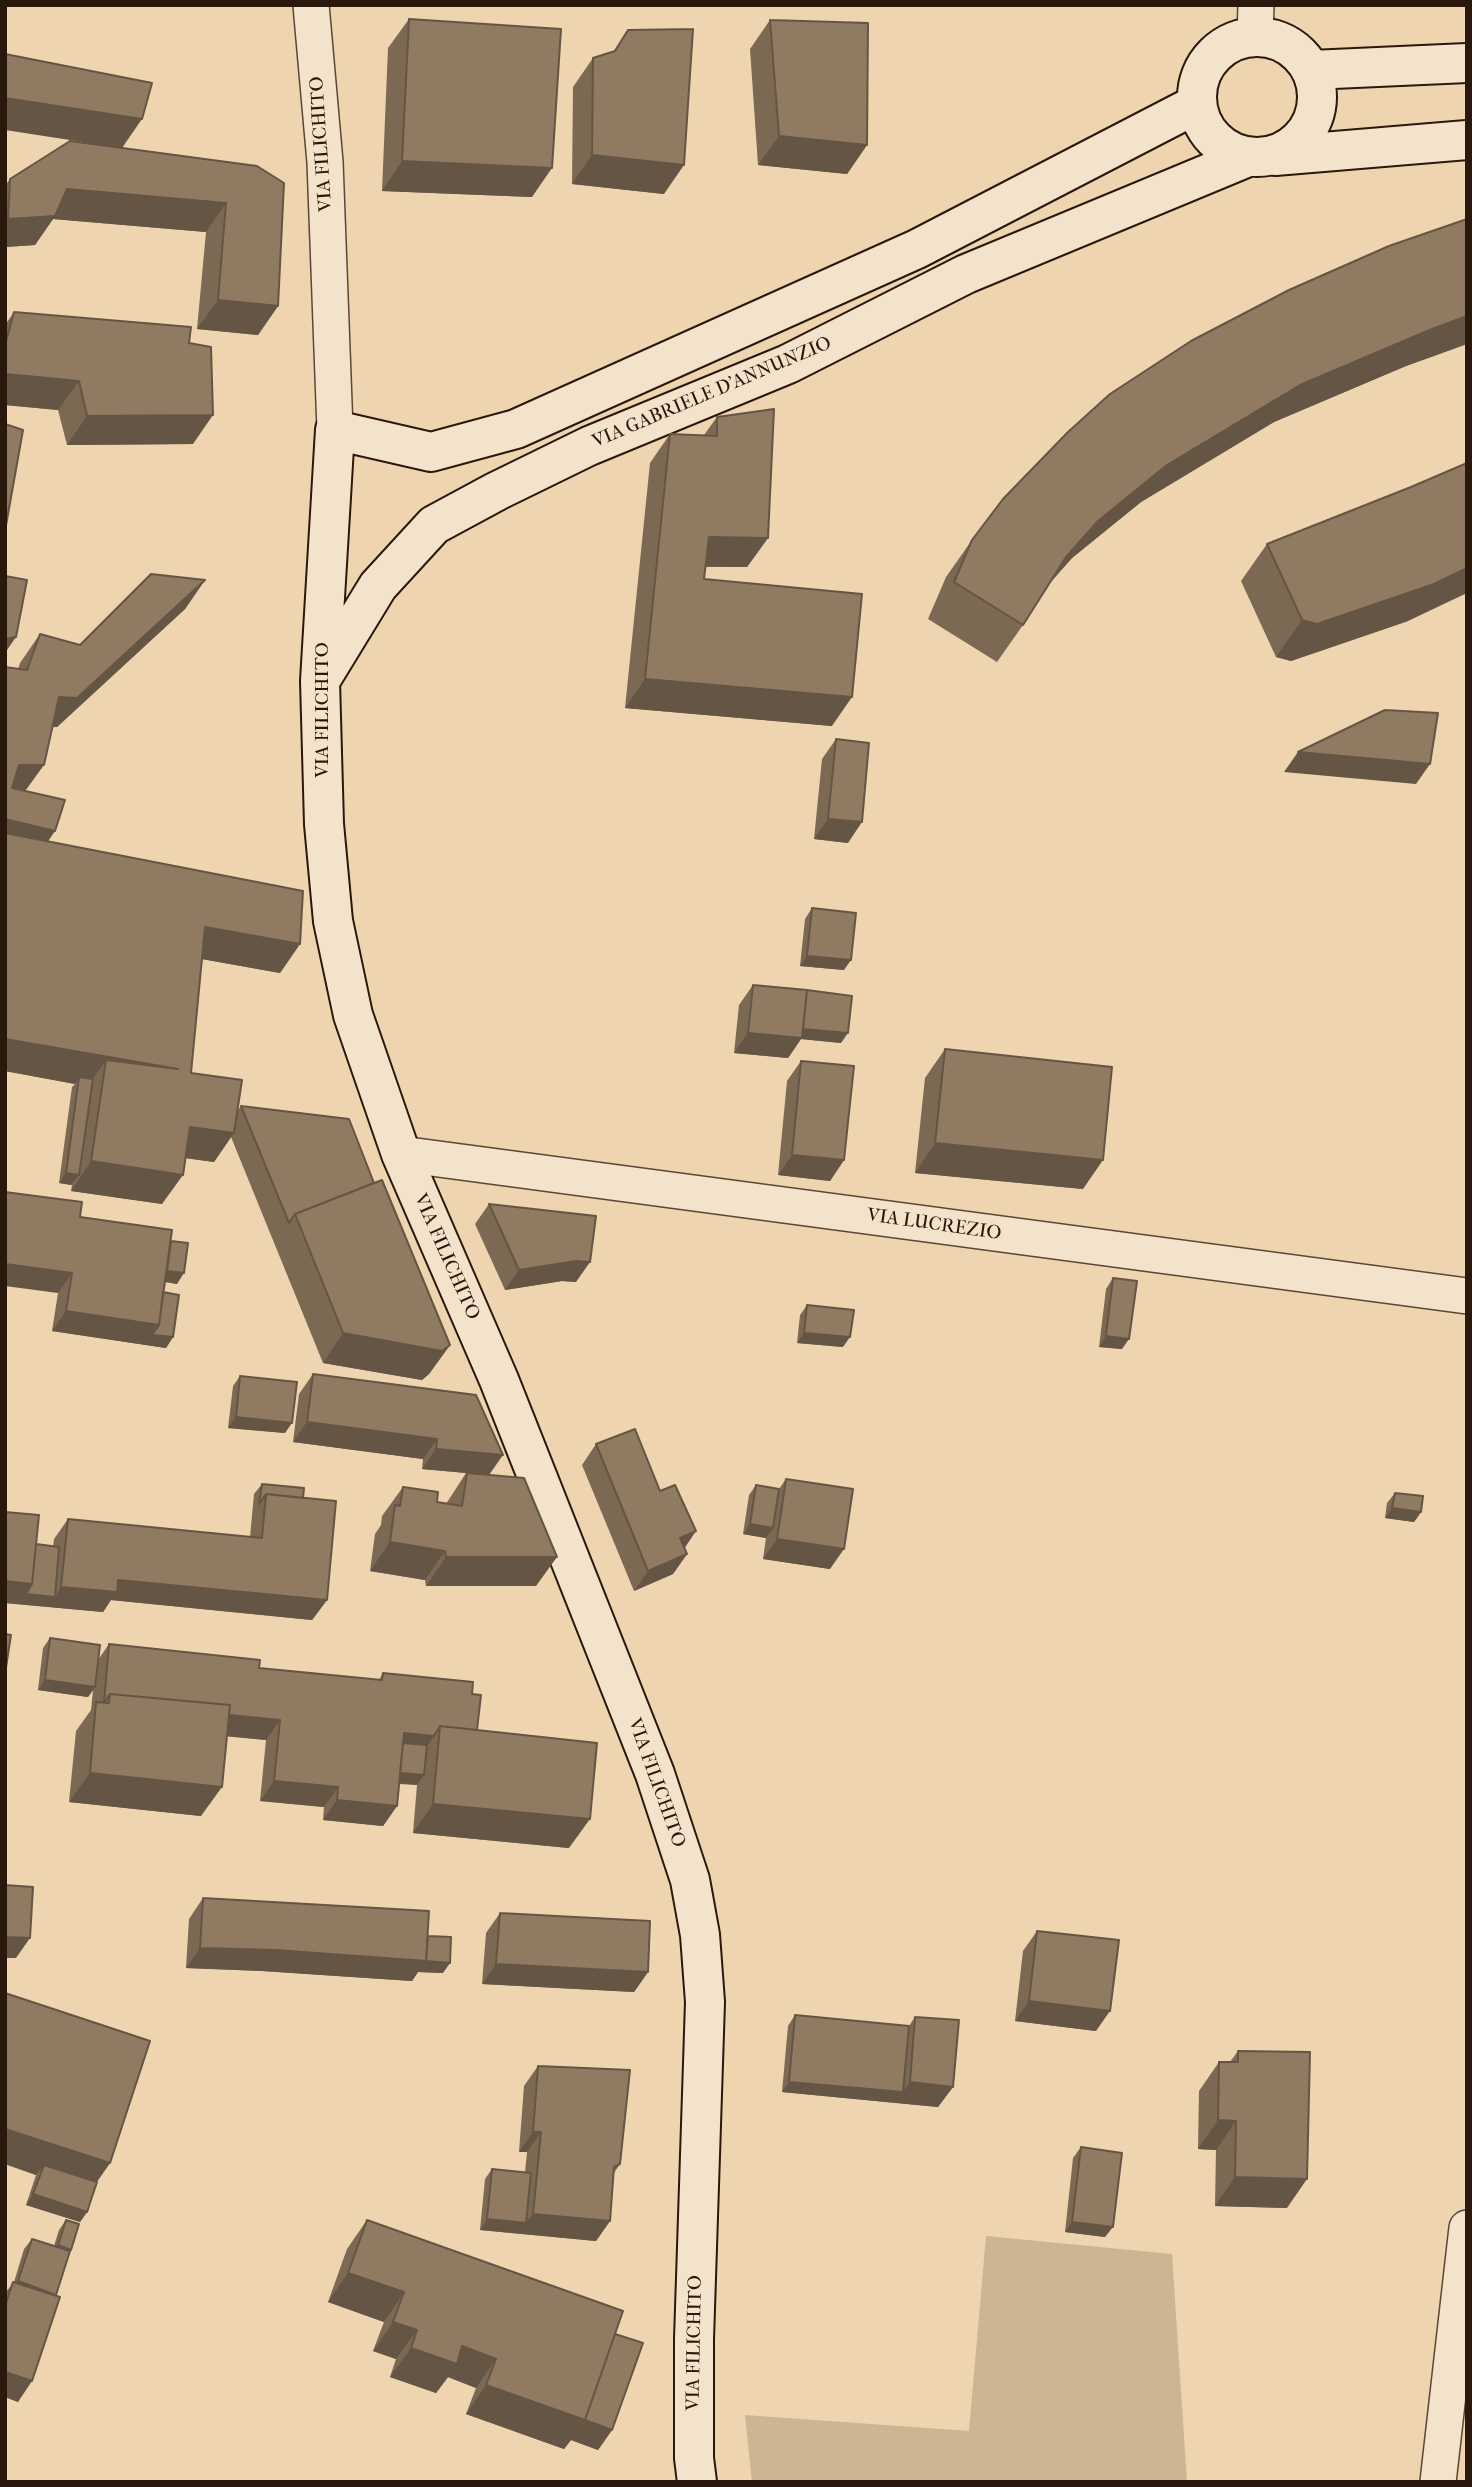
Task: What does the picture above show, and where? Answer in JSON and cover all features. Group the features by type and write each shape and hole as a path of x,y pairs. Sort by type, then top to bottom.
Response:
{"street":[{"name":"VIA FILICHITO","path":"311,5 325,162 335,430 320,681 324,824 333,921 353,1015 401,1154 504,1392 654,1774 690,1880 700,1935 705,2002 694,2339 694,2458 697,2482"},
{"path":"1259,157 1230,152 1213,139 1203,124 1197,104 1202,71 1222,47 1256,20 1306,60 1311,70 1467,63"},
{"name":"VIA GABRIELE D'ANNUNZIO","path":"320,681 378,586 434,525 589,446 788,365 966,274 1259,157 1281,153 1308,132 1316,113 1318,84 1311,70"},
{"path":"335,430 431,452 516,429 917,249 1197,104"},
{"name":"VIA GABRIELE D'ANNUNZIO","path":"1259,157 1467,141"},
{"name":"VIA LUCREZIO","path":"401,1154 1467,1296"},
{"path":"1438,2482 1467,2228"}],"shaded area":[{"path":"986,2236 1172,2254 1187,2482 752,2482 745,2415 969,2431"}],"building":[{"path":"409,19 561,29 552,168 402,161"},
{"path":"770,20 868,23 867,145 779,136"},
{"path":"693,29 684,165 592,155 593,58 615,51 628,30"},
{"path":"5,54 152,83 142,119 5,98"},
{"path":"70,141 257,166 284,183 278,306 218,300 226,203 67,189 55,216 8,219 10,179"},
{"path":"1467,219 1467,316 1300,385 1167,465 1098,521 1066,557 1023,625 954,582 972,540 1003,499 1068,432 1110,394 1191,341 1289,290 1389,246"},
{"path":"14,312 191,327 189,343 211,347 213,415 87,416 79,381 5,374 5,345"},
{"path":"774,409 768,538 709,537 704,579 862,594 852,697 645,679 670,434 717,436 717,417"},
{"path":"5,424 23,430 5,531"},
{"path":"1467,463 1467,568 1434,584 1317,624 1302,620 1267,544"},
{"path":"151,574 205,580 77,698 59,697 44,765 19,765 12,788 65,800 55,831 5,819 5,667 27,670 40,634 80,645"},
{"path":"5,576 27,580 16,637 5,639"},
{"path":"1385,710 1438,713 1430,764 1298,752"},
{"path":"836,739 869,743 862,822 828,819"},
{"path":"5,833 303,891 300,944 205,927 191,1073 242,1080 234,1133 190,1127 183,1175 91,1161 106,1060 178,1069 5,1039"},
{"path":"812,908 856,913 851,960 807,956"},
{"path":"753,985 807,990 802,1038 748,1033"},
{"path":"807,990 852,996 848,1033 803,1029"},
{"path":"945,1049 1112,1067 1103,1160 935,1143"},
{"path":"801,1061 854,1066 844,1160 792,1155"},
{"path":"79,1077 93,1079 79,1175 66,1173"},
{"path":"241,1106 349,1119 374,1183 295,1214 289,1223"},
{"path":"382,1180 450,1345 442,1351 343,1333 295,1214"},
{"path":"5,1192 82,1202 80,1217 172,1230 159,1325 66,1311 72,1273 5,1264"},
{"path":"489,1204 596,1216 590,1262 576,1261 519,1270"},
{"path":"171,1241 188,1243 184,1273 167,1271"},
{"path":"1113,1278 1137,1281 1129,1339 1106,1336"},
{"path":"163,1292 179,1295 173,1337 152,1335 159,1325"},
{"path":"807,1305 854,1310 850,1337 804,1333"},
{"path":"313,1374 476,1395 503,1455 436,1449 437,1439 307,1422"},
{"path":"240,1376 297,1382 292,1423 236,1417"},
{"path":"635,1429 660,1491 675,1485 696,1531 680,1538 687,1554 648,1571 596,1444"},
{"path":"467,1473 524,1478 557,1557 446,1557 445,1551 390,1542 395,1505 400,1506 403,1487 438,1492 437,1502 462,1506"},
{"path":"786,1479 853,1489 844,1549 777,1539"},
{"path":"262,1484 304,1488 303,1498 266,1494 259,1504"},
{"path":"756,1485 779,1489 773,1528 750,1524"},
{"path":"1395,1493 1423,1496 1421,1512 1392,1508"},
{"path":"266,1494 336,1501 327,1600 118,1580 117,1592 61,1587 68,1519 262,1538"},
{"path":"5,1512 39,1515 32,1584 5,1581"},
{"path":"36,1544 59,1547 55,1597 26,1594 32,1584"},
{"path":"5,1634 11,1635 5,1674"},
{"path":"50,1638 100,1645 95,1687 45,1680"},
{"path":"109,1644 260,1660 259,1668 382,1680 383,1673 473,1682 472,1694 481,1695 477,1730 440,1726 434,1736 404,1733 397,1806 337,1800 338,1787 274,1781 280,1720 229,1715 230,1705 110,1694 104,1703"},
{"path":"110,1694 230,1705 222,1787 90,1773 96,1702 109,1703"},
{"path":"440,1726 597,1743 590,1819 433,1804"},
{"path":"403,1743 427,1745 424,1775 400,1773"},
{"path":"5,1885 33,1887 30,1938 5,1937"},
{"path":"203,1898 429,1911 426,1961 276,1950 200,1948"},
{"path":"500,1913 650,1921 648,1972 496,1964"},
{"path":"1037,1931 1119,1940 1110,2011 1029,2001"},
{"path":"428,1936 451,1937 450,1963 426,1961"},
{"path":"5,1993 150,2041 110,2163 5,2129"},
{"path":"795,2015 909,2026 903,2092 789,2082"},
{"path":"915,2017 959,2020 953,2087 910,2082"},
{"path":"1238,2051 1310,2052 1307,2179 1235,2177 1236,2121 1218,2120 1219,2062 1238,2062"},
{"path":"538,2066 630,2070 620,2164 614,2167 610,2221 533,2214 541,2132 533,2132"},
{"path":"1081,2147 1122,2153 1113,2227 1072,2222"},
{"path":"44,2165 97,2182 87,2212 33,2194"},
{"path":"492,2169 531,2173 526,2223 487,2219"},
{"path":"66,2220 79,2224 71,2250 58,2245"},
{"path":"367,2220 623,2311 585,2420 486,2385 496,2359 462,2346 457,2364 411,2348 417,2330 393,2322 404,2292 348,2273"},
{"path":"32,2239 70,2251 56,2295 18,2281"},
{"path":"13,2282 60,2297 32,2381 5,2372 5,2306"},
{"path":"615,2334 643,2343 612,2430 585,2420"}]}
